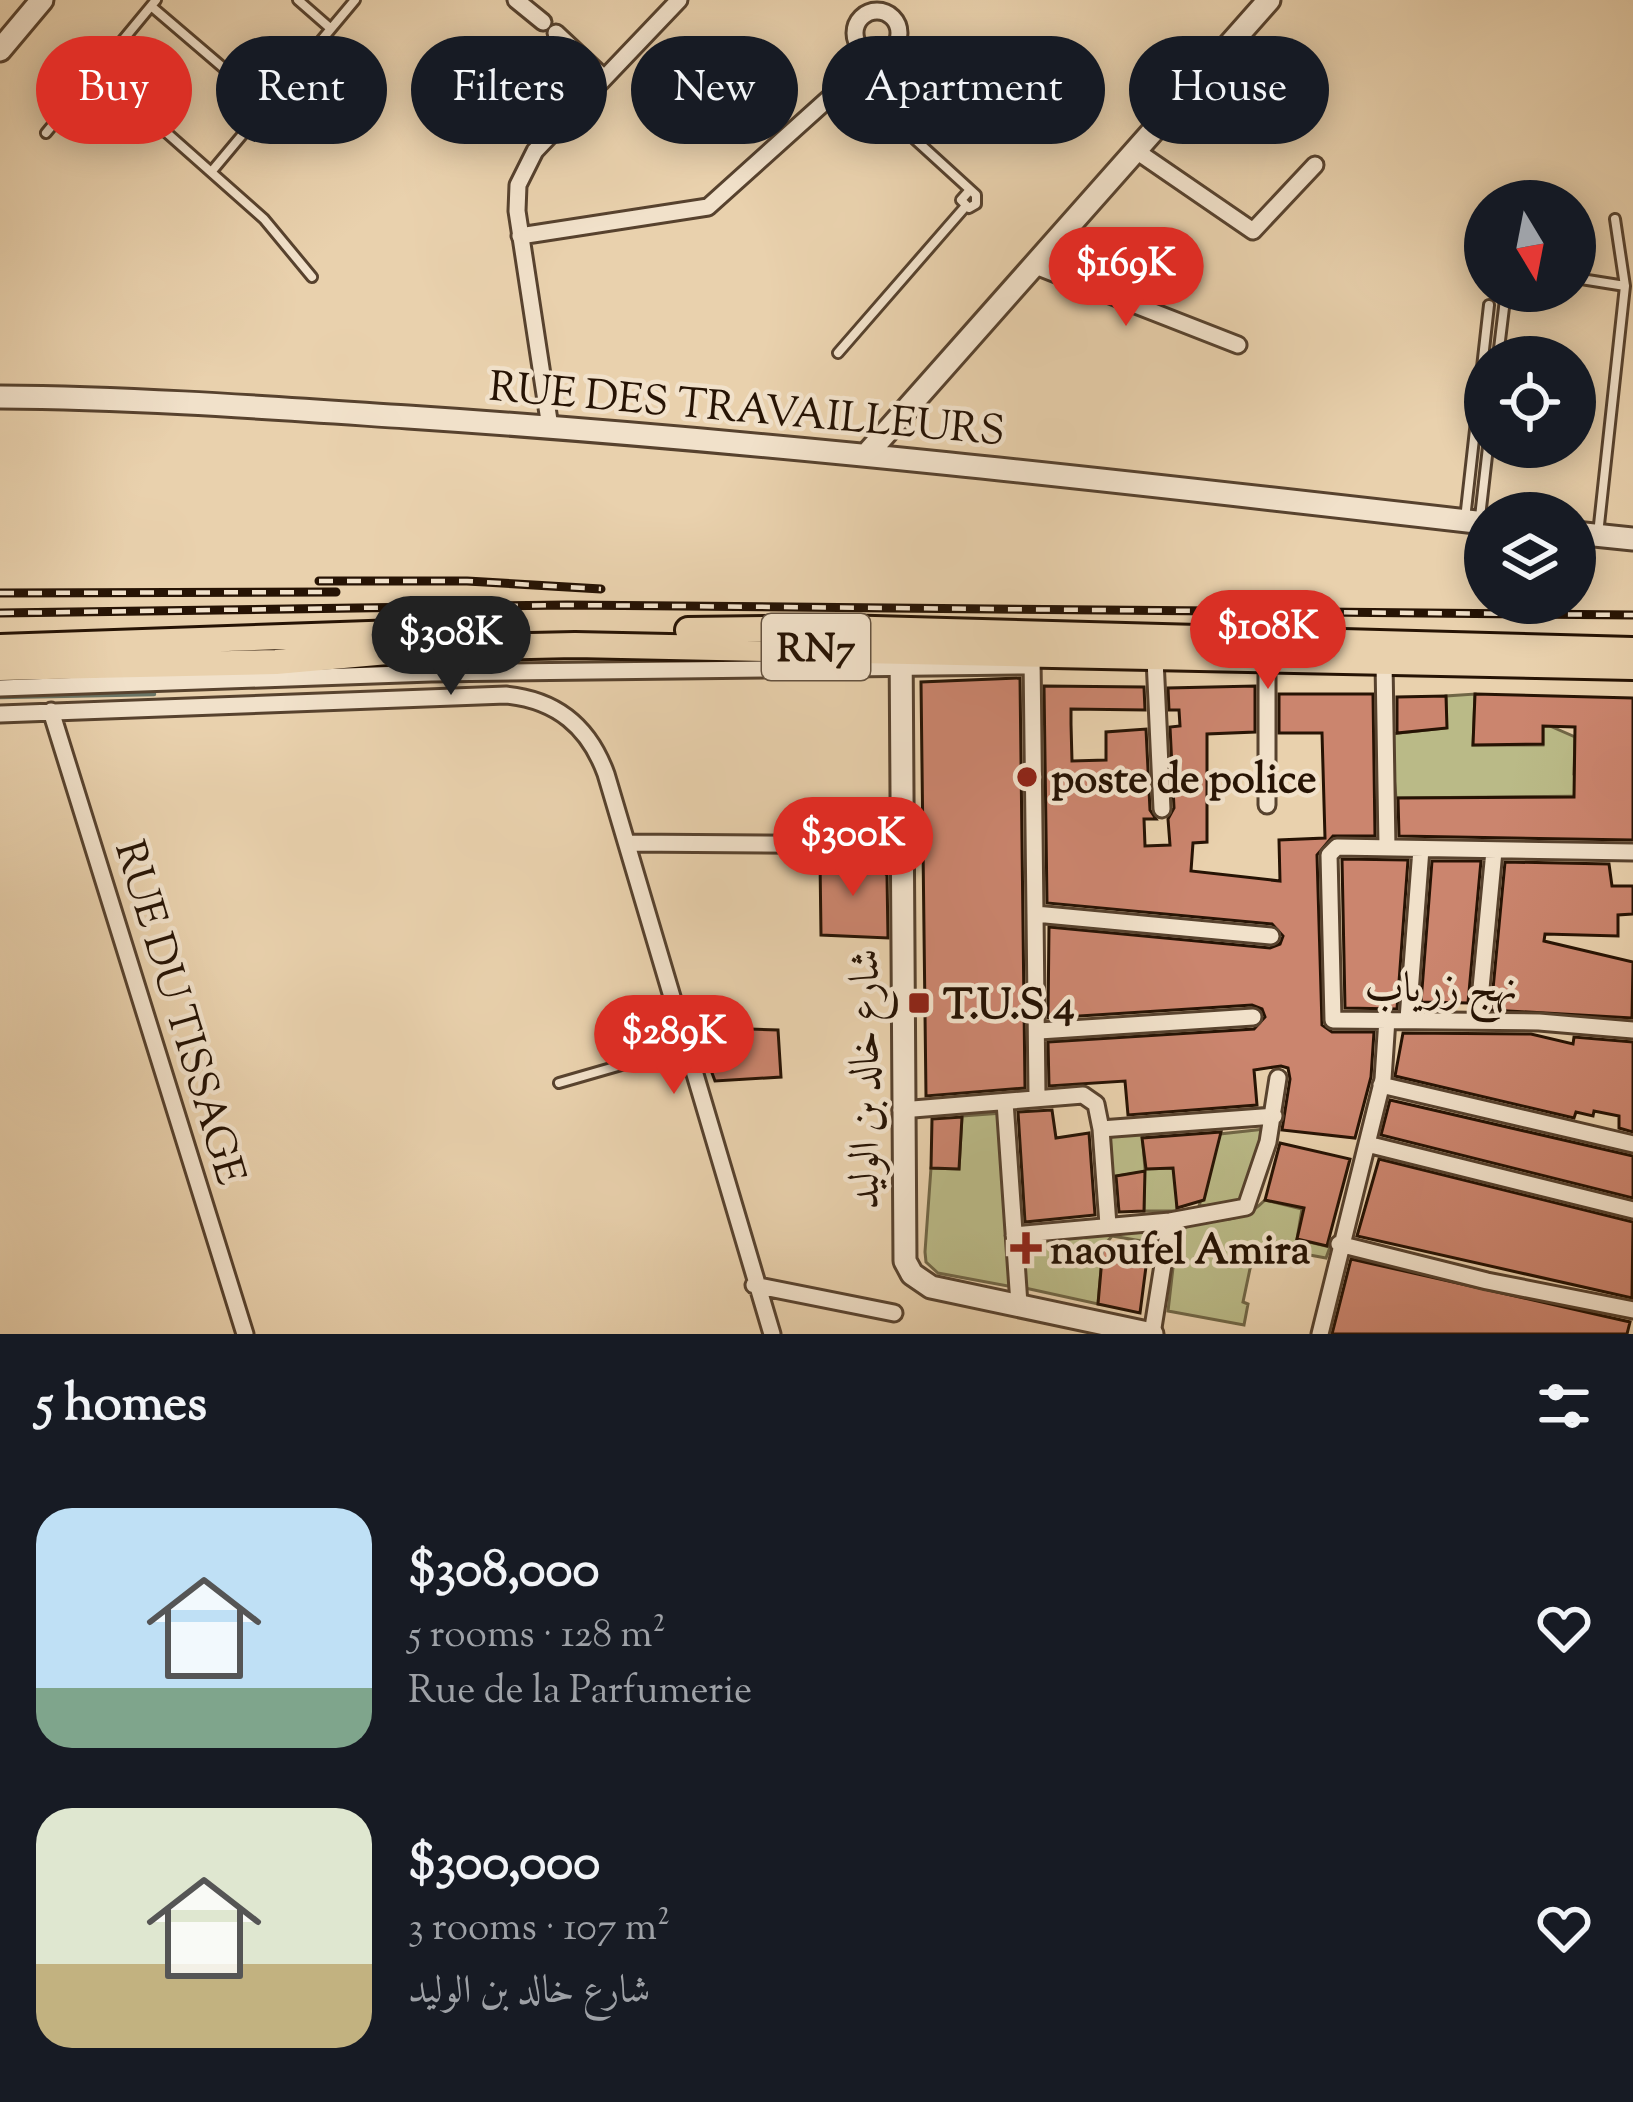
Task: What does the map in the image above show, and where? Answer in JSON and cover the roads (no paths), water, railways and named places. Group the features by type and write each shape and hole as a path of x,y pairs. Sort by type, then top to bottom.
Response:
{"main road":[{"name":"RN7","path":"0,647 460,631 839,628 902,651 1633,650"},
{"name":"RN7","path":"0,668 276,662 479,647 833,647 1032,661 1633,667"}],"street":[{"path":"0,50 42,0"},
{"path":"516,0 559,36"},
{"path":"607,75 679,0"},
{"path":"867,454 1269,0"},
{"path":"856,36 862,16 879,5 894,17 899,36"},
{"path":"520,236 708,207 822,105"},
{"path":"545,144 524,167 515,196 550,427"},
{"path":"1135,150 1253,231 1316,165"},
{"path":"1033,265 1238,345"},
{"name":"RUE DES TRAVAILLEURS","path":"0,398 137,399 550,427 867,454 1464,521"},
{"path":"1596,535 1633,539"},
{"path":"0,688 902,651"},
{"name":"شارع خالد بن الوليد","path":"902,651 901,1234 906,1265 931,1286 1152,1334"},
{"path":"1032,661 1037,1096"},
{"path":"1155,663 1162,809"},
{"path":"1267,806 1268,663"},
{"path":"1633,678 1384,664 1387,848 1633,852"},
{"path":"0,714 506,695 534,700 572,719 589,737 606,773 772,1334"},
{"name":"RUE DU TISSAGE","path":"51,711 245,1334"},
{"path":"627,843 904,845"},
{"name":"نهج زرياب","path":"1387,848 1336,847 1329,855 1330,1017 1341,1022 1408,1018 1633,1030"},
{"path":"1408,1018 1421,849"},
{"path":"1478,1020 1494,851"},
{"path":"1035,914 1271,936"},
{"path":"1039,1030 1253,1017"},
{"path":"1320,1334 1381,1085 1387,1019"},
{"path":"1014,1235 1170,1221 1249,1204 1274,1116 1278,1078"},
{"path":"1381,1085 1633,1144"},
{"path":"901,1110 1037,1096 1090,1097 1101,1129 1108,1225"},
{"path":"1005,1102 1019,1304"},
{"path":"1101,1129 1274,1116"},
{"path":"1367,1144 1633,1210"},
{"path":"1152,1334 1170,1221"},
{"path":"1339,1244 1487,1281 1633,1310"},
{"path":"754,1285 894,1312"}],"lane":[{"path":"298,0 330,28"},
{"path":"324,36 355,0"},
{"path":"126,36 153,3 216,59"},
{"path":"181,144 264,219 312,277"},
{"path":"212,171 235,144"},
{"path":"838,352 965,207 961,200 969,191 922,144"},
{"path":"1593,492 1625,286 1616,219"},
{"path":"1596,281 1625,286"},
{"path":"1479,492 1489,312"},
{"path":"559,1083 686,1047"}],"waterway":[{"path":"0,697 154,694"}],"railway":[{"path":"319,581 467,581 601,589"},
{"path":"0,593 336,592"},
{"path":"0,613 567,605 1633,615"}],"place":[{"name":"poste de police","path":"1027,777"},
{"name":"T.U.S 4","path":"919,1003"},
{"name":"naoufel Amira","path":"1026,1248"}]}
